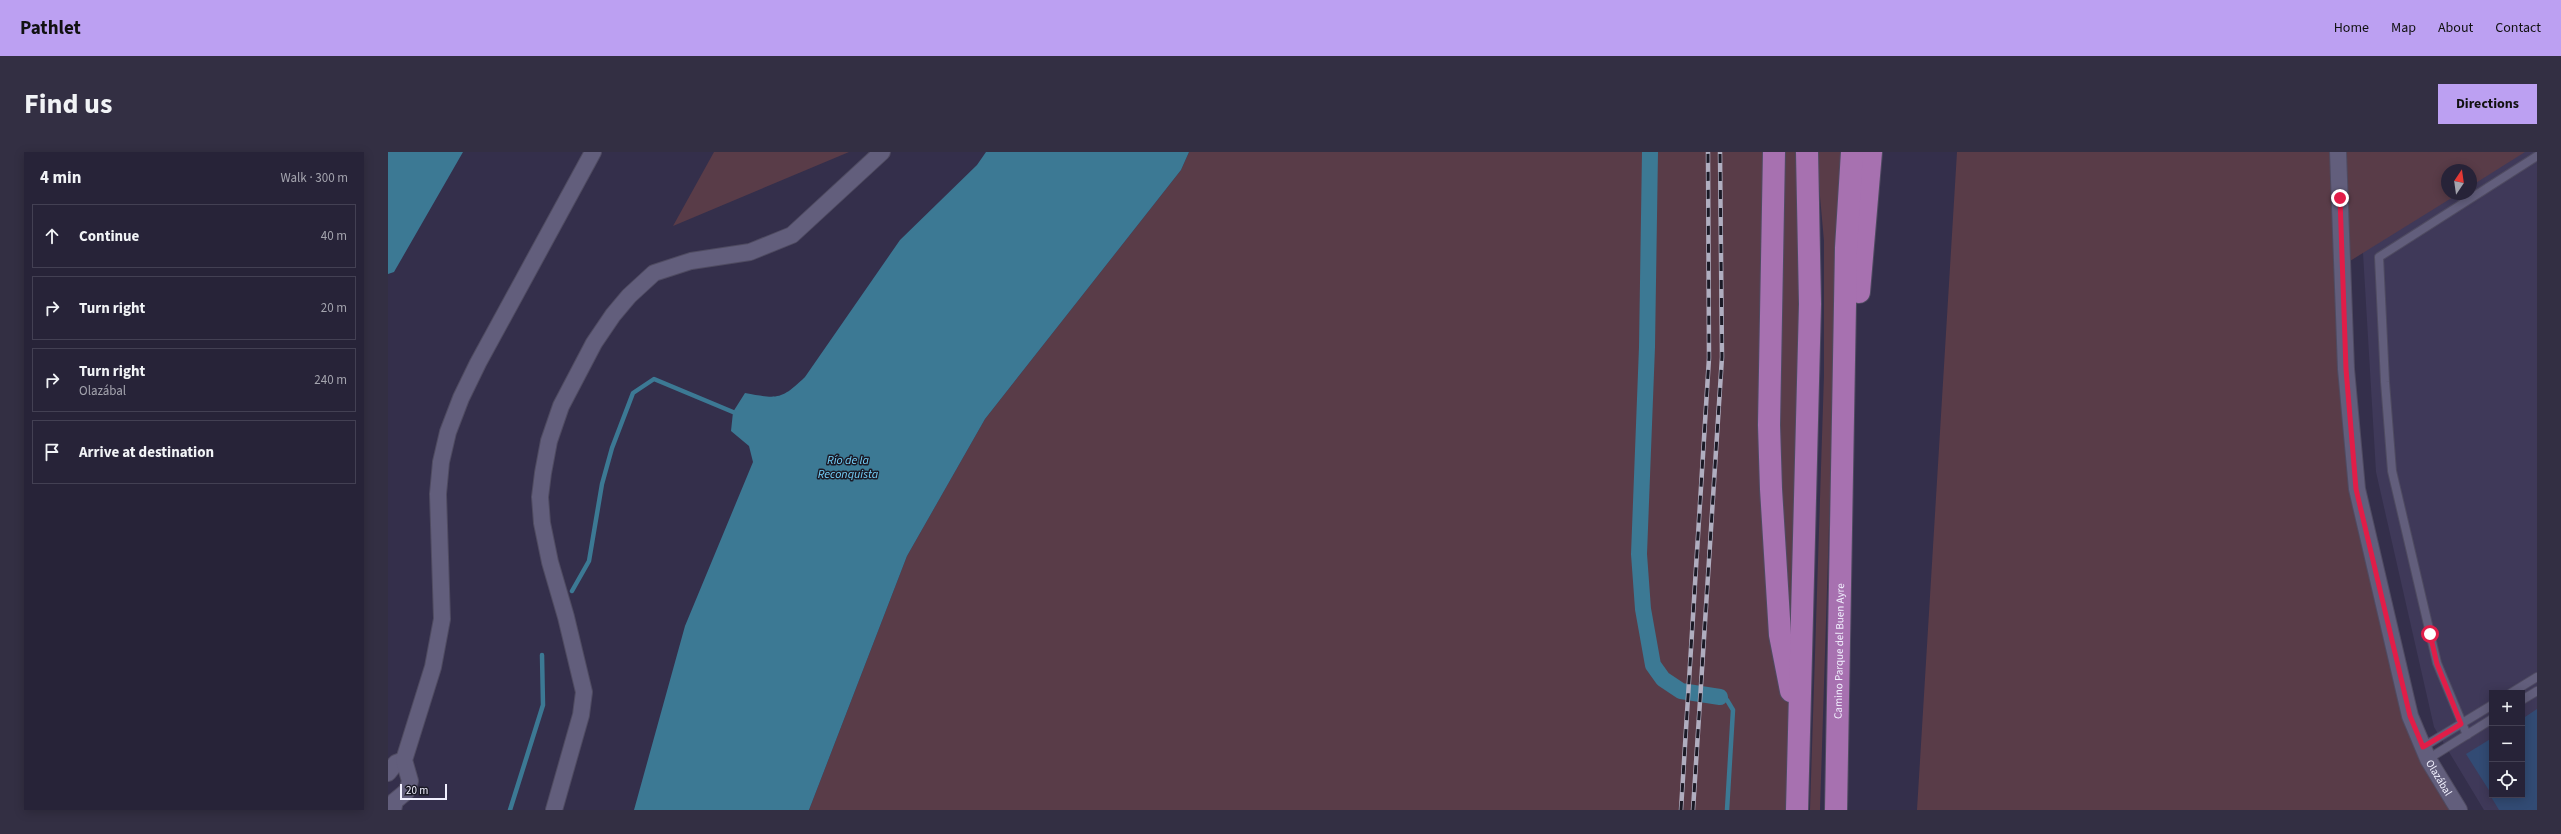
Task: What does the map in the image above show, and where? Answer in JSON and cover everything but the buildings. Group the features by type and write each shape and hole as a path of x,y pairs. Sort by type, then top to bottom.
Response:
{"highway":[{"path":"1774,152 1769,426 1780,635 1799,727"},
{"path":"1797,810 1810,304 1807,152"},
{"path":"1843,493 1846,248 1852,152"},
{"path":"1843,493 1871,152"},
{"name":"Camino Parque del Buen Ayre","path":"1836,810 1843,493"}],"street":[{"path":"392,802 407,791 410,781 404,760 433,667 442,619 438,494 441,462 448,432 461,398 482,356 593,152"},
{"path":"554,810 581,715 584,692 566,616 550,562 542,523 540,497 543,473 549,441 561,406 594,343 612,315 629,296 654,273 691,261 750,252 792,235 882,152"},
{"name":"Olazábal","path":"2338,152 2346,369 2356,489 2410,716 2425,753 2459,810"},
{"path":"388,774 396,763 404,760"}],"lane":[{"path":"2467,735 2461,724 2437,664 2392,471 2384,382 2379,257 2537,156"},
{"path":"2516,690 2537,677"},
{"path":"2525,698 2537,691"},
{"path":"2425,753 2461,724 2489,707"},
{"path":"2425,753 2467,735 2489,721"}],"shaded area":[{"path":"714,152 849,152 673,226"},
{"path":"1189,152 1807,152 1797,810 809,810 907,556 985,419 1181,170"},
{"path":"1816,152 1842,152 1836,235 1831,463 1820,810 1810,810 1824,375 1824,241"},
{"path":"1957,152 2338,152 2357,489 2410,716 2459,810 1917,810"},
{"path":"2346,152 2525,152 2477,182 2477,164 2441,164 2441,200 2448,200 2350,261"},
{"path":"2357,152 2537,152 2537,810 2484,810 2434,727 2376,472"}],"water":[{"path":"388,152 463,152 394,272 388,274"},
{"name":"Río de la Reconquista","path":"986,152 1189,152 1181,170 985,419 907,556 809,810 634,810 685,626 753,462 749,446 731,431 733,412 745,393 772,397 778,396 790,390 805,377 900,240 977,165"}],"waterway":[{"path":"1650,152 1647,347 1639,554 1643,609 1653,665 1663,679 1681,691 1720,697"},
{"path":"572,591 589,561 602,484 612,448 633,393 654,379 733,412"},
{"path":"510,810 543,705 542,655"},
{"path":"1720,697 1727,700 1733,710 1727,810"}],"railway":[{"path":"1681,810 1709,358 1708,152"},
{"path":"1693,810 1722,357 1720,152"}],"route":[{"path":"2340,198 2346,369 2356,489 2410,716 2423,747 2461,724 2437,664 2430,634"}]}
